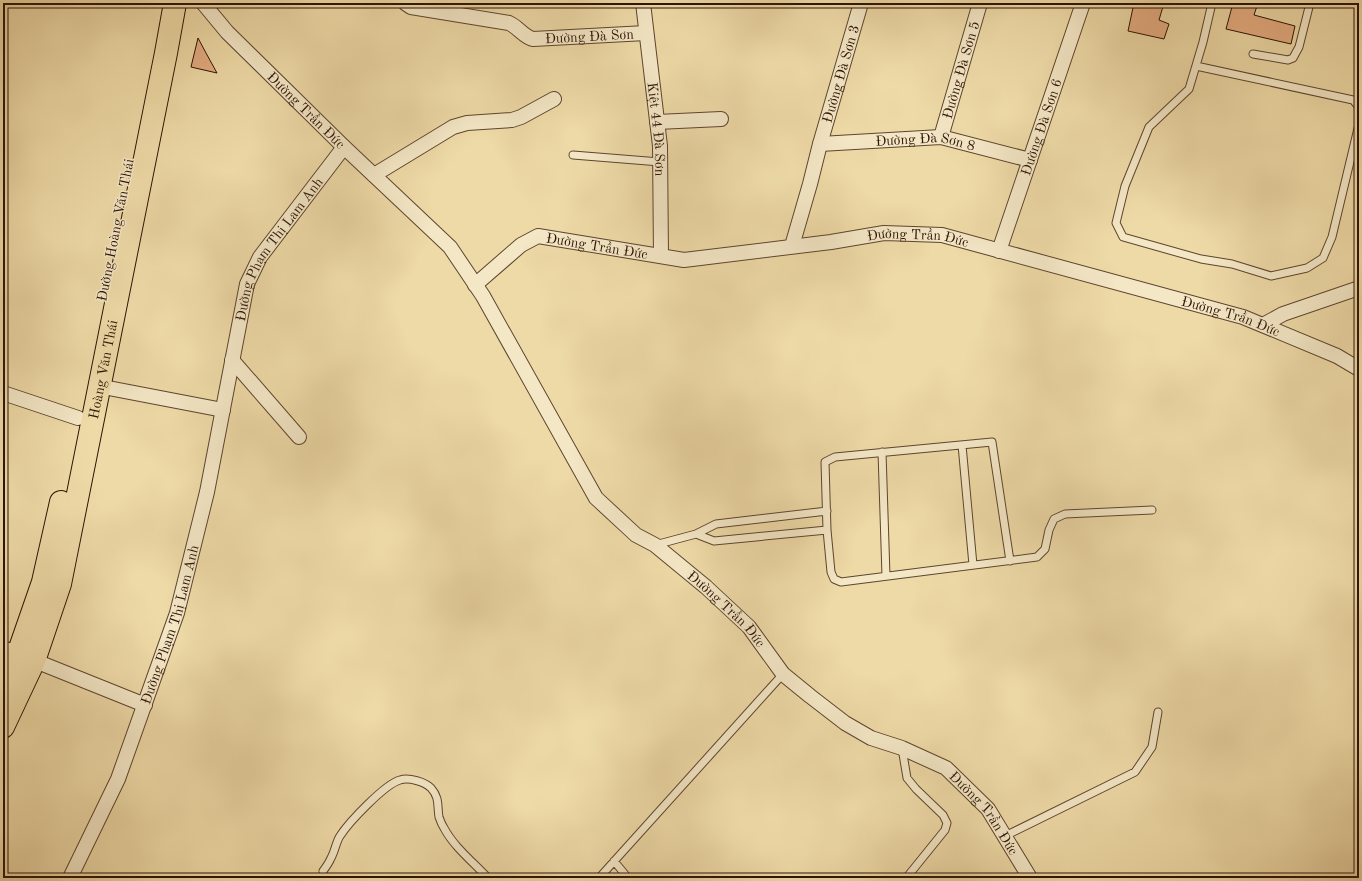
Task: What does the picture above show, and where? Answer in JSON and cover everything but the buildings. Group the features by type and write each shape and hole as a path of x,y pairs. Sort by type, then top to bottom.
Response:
{"main road":[{"name":"Đường Hoàng Văn Thái","path":"3,688 18,654 43,582 78,418 162,3"},
{"name":"Hoàng Văn Thái","path":"3,727 18,654 60,584 98,386 165,61 175,3"}],"street":[{"name":"Đường Trần Đức","path":"203,3 228,32 344,147 450,247 475,285 596,498 636,535 655,545 706,586 749,627 783,674 845,723 871,738 902,748 946,768 988,809 1030,878"},
{"name":"Đường Đà Sơn","path":"405,3 411,6 509,23 517,27 528,38 646,33"},
{"name":"Kiệt 44 Đà Sơn","path":"643,3 660,146 661,256"},
{"name":"Đường Đà Sơn 3","path":"792,246 820,144 862,3"},
{"name":"Đường Đà Sơn 5","path":"941,137 980,3"},
{"name":"Đường Đà Sơn 6","path":"999,251 1083,3"},
{"path":"374,175 453,127 467,123 512,120 521,117 554,99"},
{"path":"657,122 721,119"},
{"name":"Đường Đà Sơn 8","path":"820,144 941,137 1030,160"},
{"name":"Đường Phạm Thị Lam Anh","path":"70,878 118,779 177,613 207,492 247,284 260,257 344,147"},
{"name":"Đường Trần Đức","path":"475,285 521,245 538,236 684,260 831,242 884,233 942,235 1243,317 1337,356 1359,369"},
{"path":"1263,325 1283,314 1359,288"},
{"path":"232,360 299,436"},
{"path":"98,386 223,410"},
{"path":"3,394 78,418"},
{"path":"18,654 145,705"}],"lane":[{"path":"1212,3 1189,89 1149,127 1125,186 1116,223 1123,237 1200,259 1232,264 1271,276 1307,268 1323,258 1332,237 1359,124"},
{"path":"1253,54 1288,60 1293,58 1299,47 1310,3"},
{"path":"1196,66 1353,100 1359,107"},
{"path":"573,155 660,162"},
{"path":"1010,561 992,442 835,456 825,462 827,530 831,572 834,579 841,582 1010,561 1037,557 1045,548 1049,530 1054,519 1065,514 1152,510"},
{"path":"962,445 973,565"},
{"path":"882,452 886,576"},
{"path":"655,545 696,534 716,524 827,511"},
{"path":"696,534 714,541 827,530"},
{"path":"599,878 783,674"},
{"path":"1005,836 1135,772 1152,747 1158,712"},
{"path":"902,748 907,778 916,789 943,815 947,823 945,830 907,877"},
{"path":"323,871 331,860 340,836 368,803 395,782 400,780 410,780 422,782 431,788 439,804 439,816 451,838 488,878"},
{"path":"614,861 628,878"}]}
